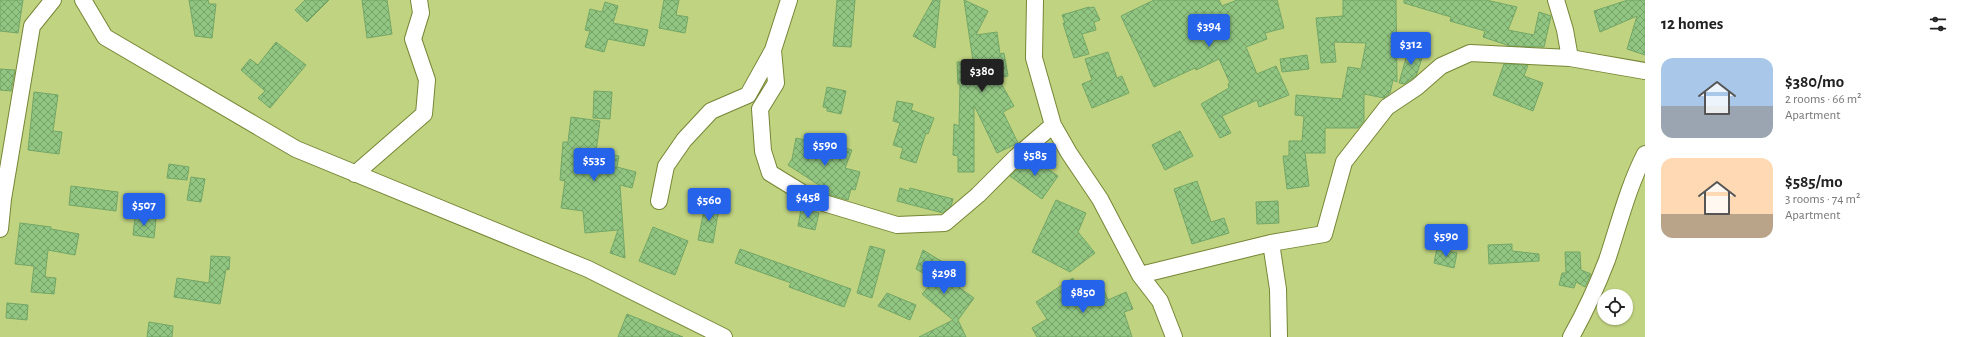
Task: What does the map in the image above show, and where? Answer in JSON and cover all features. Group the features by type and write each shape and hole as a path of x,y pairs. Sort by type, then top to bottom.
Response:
{"street":[{"path":"0,229 32,26 53,0"},
{"path":"83,0 105,37 296,149 588,269 724,337"},
{"path":"355,174 424,114 427,80 414,39 420,13 419,0"},
{"path":"659,201 666,166 684,140 712,111 748,95 773,50 789,0"},
{"path":"1035,0 1034,58 1053,125 1068,153 1100,199 1140,275 1160,301 1174,337"},
{"path":"1556,0 1565,30 1570,58"},
{"path":"773,50 776,83 760,109 763,151 770,173 814,200 897,225 945,223 978,195 1016,157 1053,125"},
{"path":"1140,275 1271,243 1324,234 1344,162 1388,106 1417,87 1441,66 1470,53 1570,58 1645,71"},
{"path":"1571,337 1585,312 1606,260 1636,171 1645,154"},
{"path":"1271,243 1278,289 1279,337"}],"building":[{"path":"0,0 23,0 18,33 0,31"},
{"path":"189,0 208,0 209,4 216,4 212,38 195,36"},
{"path":"305,0 329,0 307,22 295,10"},
{"path":"362,0 387,0 392,34 367,38"},
{"path":"664,0 679,0 676,15 688,17 685,33 659,28"},
{"path":"837,0 855,0 851,47 833,46"},
{"path":"933,0 940,0 935,48 913,36"},
{"path":"964,0 988,11 976,35 997,32 1000,54 1004,53 1008,76 998,78 1014,106 1003,112 1018,143 997,153 974,105 974,172 958,172 958,156 953,155 954,124 959,126 960,84 958,84 957,62 973,61"},
{"path":"1154,0 1219,0 1222,6 1237,0 1277,0 1284,28 1265,33 1267,39 1246,47 1257,74 1276,66 1289,95 1259,107 1257,100 1222,116 1231,133 1220,138 1201,104 1229,88 1228,84 1230,83 1219,59 1196,70 1195,68 1154,87 1121,16"},
{"path":"1343,0 1396,0 1397,82 1393,80 1390,93 1384,98 1364,94 1364,121 1358,128 1325,128 1325,153 1305,153 1309,186 1287,189 1283,156 1289,156 1289,141 1302,141 1304,116 1295,115 1296,95 1342,99 1348,67 1361,69 1366,43 1334,42 1336,62 1321,63 1316,18 1343,16"},
{"path":"1404,0 1486,0 1517,7 1508,30 1534,35 1539,12 1551,16 1544,47 1510,46 1483,37 1485,31 1450,21 1451,17 1404,3"},
{"path":"1628,0 1645,0 1645,55 1627,49 1637,16 1600,32 1594,11"},
{"path":"605,2 618,6 613,23 648,30 644,46 608,39 604,52 585,47 590,31 585,30 590,9 602,12"},
{"path":"1089,7 1094,7 1100,20 1094,22 1096,30 1082,34 1089,54 1074,58 1062,15"},
{"path":"276,42 306,65 270,108 258,98 265,91 241,70 250,59 258,65"},
{"path":"1408,51 1424,52 1416,76 1404,84 1399,83"},
{"path":"1108,52 1117,78 1122,76 1129,93 1092,108 1082,84 1092,80 1085,59"},
{"path":"1307,55 1309,69 1282,72 1280,59"},
{"path":"1504,64 1528,65 1524,76 1543,83 1533,111 1493,95"},
{"path":"0,69 15,70 11,91 0,90"},
{"path":"827,87 846,91 841,114 827,111 827,108 823,107"},
{"path":"594,91 612,92 610,119 593,118"},
{"path":"34,92 58,95 53,131 62,132 59,154 28,150"},
{"path":"897,101 913,104 911,110 934,118 928,134 926,133 916,163 900,158 903,148 893,145 900,123 893,121"},
{"path":"571,117 600,121 596,152 619,156 617,167 636,172 632,188 620,185 625,258 610,253 618,230 585,233 583,211 561,208 565,181 560,180 563,142 568,142"},
{"path":"1180,131 1193,156 1165,170 1152,145"},
{"path":"796,138 836,147 836,145 852,150 845,168 860,172 855,190 851,189 848,200 827,194 820,190 822,187 788,165 792,159"},
{"path":"1033,155 1043,166 1058,176 1042,199 1010,176"},
{"path":"169,164 189,167 187,180 167,178"},
{"path":"191,177 205,179 201,202 187,200"},
{"path":"1197,181 1211,222 1224,218 1229,233 1192,244 1174,189"},
{"path":"71,186 118,192 116,211 69,205"},
{"path":"900,188 909,191 910,188 953,199 951,206 943,213 897,201"},
{"path":"706,200 720,202 713,243 698,240"},
{"path":"1056,200 1086,213 1078,232 1095,253 1070,272 1032,252"},
{"path":"1278,201 1279,223 1257,224 1256,202"},
{"path":"801,209 819,213 815,230 798,226"},
{"path":"135,216 156,219 154,238 133,235"},
{"path":"20,223 51,227 51,229 79,234 75,255 48,250 45,277 56,278 54,294 31,292 34,266 15,264"},
{"path":"653,227 688,241 675,275 639,261"},
{"path":"1512,244 1512,251 1539,254 1539,261 1489,264 1488,245"},
{"path":"870,246 885,250 872,298 857,293"},
{"path":"1437,248 1457,253 1454,268 1434,263"},
{"path":"740,249 851,289 844,307 789,287 791,283 735,263"},
{"path":"923,250 959,272 953,283 974,298 958,320 966,337 919,337 953,320 922,294 935,280 916,269"},
{"path":"1565,252 1580,252 1581,270 1591,274 1585,287 1576,282 1574,288 1559,285 1562,273 1566,273"},
{"path":"211,256 230,257 229,270 226,269 220,304 174,297 177,278 209,283"},
{"path":"1073,278 1082,298 1104,290 1108,300 1126,292 1133,309 1124,312 1132,337 1037,337 1032,328 1047,319 1036,302"},
{"path":"887,293 916,305 910,320 878,306"},
{"path":"7,303 28,305 27,320 6,318"},
{"path":"627,314 683,337 618,337"},
{"path":"149,322 173,326 172,337 147,337"}]}
